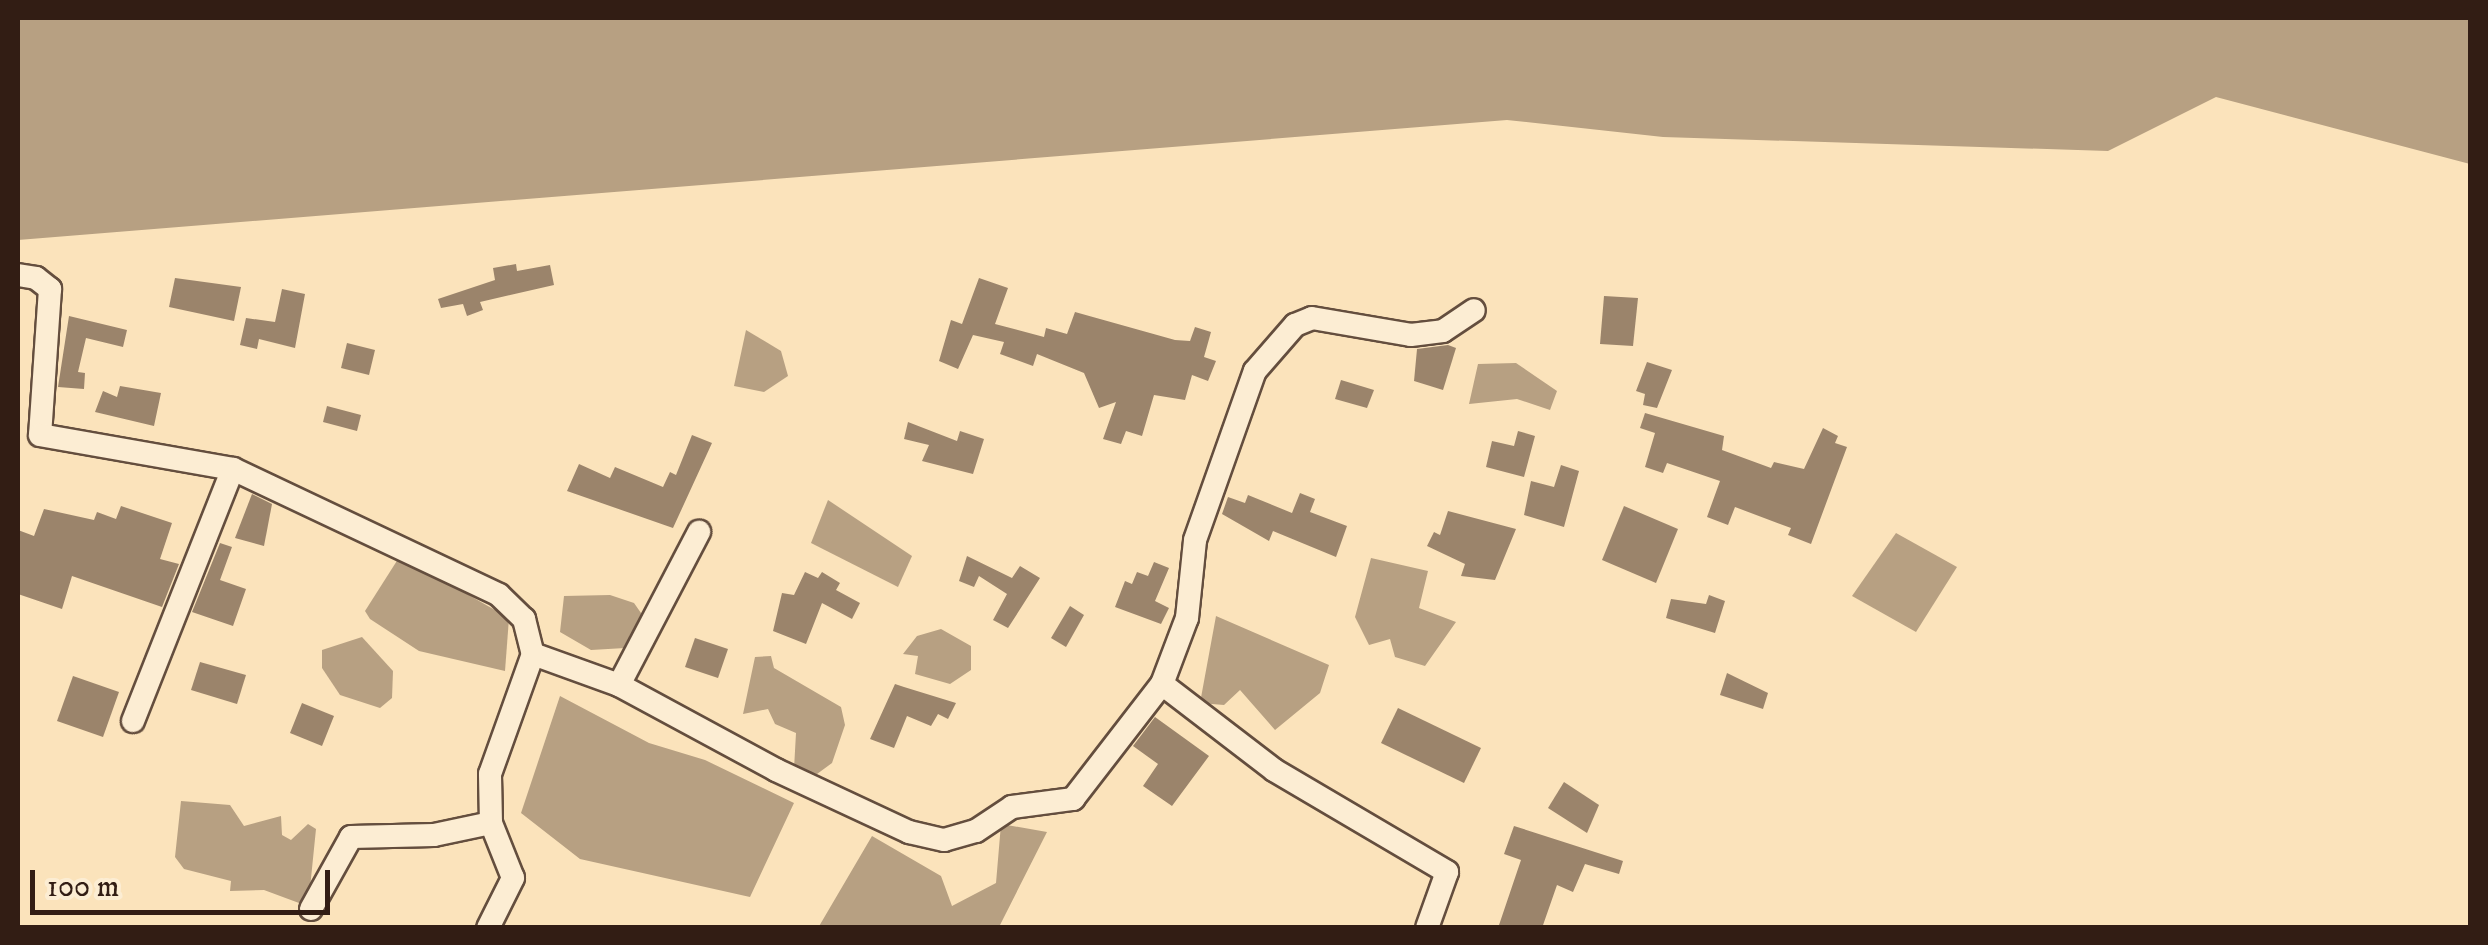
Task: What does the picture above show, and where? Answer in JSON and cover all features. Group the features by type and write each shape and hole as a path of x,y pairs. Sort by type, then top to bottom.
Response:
{"street":[{"path":"18,275 36,278 50,290 40,436 232,468 499,595 524,619 533,654 494,754 490,823 514,878 488,928"},
{"path":"533,654 619,685 776,770 909,832 944,840 976,831 1012,807 1073,798 1162,684 1187,618 1195,540 1256,371 1295,325 1312,318 1411,335 1443,331 1474,310"},
{"path":"133,722 232,468"},
{"path":"619,685 699,532"},
{"path":"1162,684 1274,770 1448,872 1427,928"},
{"path":"311,910 351,837 434,835 490,823"}],"shaded area":[{"path":"18,18 2470,18 2470,164 2216,97 2108,151 1663,137 1507,120 18,240"},
{"path":"746,330 781,351 788,376 764,392 734,386"},
{"path":"1516,363 1557,391 1550,410 1517,399 1469,404 1478,364"},
{"path":"828,500 912,556 898,587 811,543"},
{"path":"1896,533 1957,567 1916,632 1852,596"},
{"path":"400,556 509,618 505,671 419,651 370,619 365,611"},
{"path":"1371,558 1428,571 1419,608 1456,622 1425,666 1395,657 1390,639 1369,645 1355,617"},
{"path":"610,595 634,603 641,613 643,633 630,635 625,648 591,650 560,632 564,596"},
{"path":"1216,616 1329,665 1320,693 1275,730 1240,690 1224,705 1200,703"},
{"path":"941,629 971,646 971,670 950,684 915,674 918,656 903,654 917,636"},
{"path":"362,637 393,671 392,698 380,708 340,695 322,668 322,650"},
{"path":"771,656 774,668 841,707 845,725 832,763 817,774 794,769 796,733 775,724 768,709 743,714 755,657"},
{"path":"560,696 649,743 705,760 794,803 750,897 580,859 521,813"},
{"path":"181,801 230,805 244,826 281,816 282,835 291,840 308,824 316,829 309,898 299,903 264,890 230,891 231,881 184,869 175,857"},
{"path":"1001,824 1047,832 999,927 818,928 872,836 941,876 952,906 996,883"}],"building":[{"path":"516,264 517,271 550,265 554,285 480,302 483,310 467,316 463,304 441,308 438,299 495,280 493,268"},
{"path":"175,278 241,287 234,321 169,307"},
{"path":"979,278 1008,288 995,324 1044,337 1046,328 1067,334 1075,312 1190,341 1195,327 1211,332 1204,357 1216,361 1208,381 1192,375 1185,400 1154,395 1142,436 1126,431 1121,444 1103,439 1116,402 1099,408 1084,373 1037,354 1033,366 1000,354 1004,342 973,335 958,369 939,361 951,320 962,324"},
{"path":"282,289 305,294 295,348 259,339 257,349 240,345 246,318 275,322"},
{"path":"1604,296 1638,298 1633,346 1600,344"},
{"path":"69,316 127,330 123,347 86,338 78,372 85,373 84,389 58,387"},
{"path":"347,343 375,350 369,375 341,368"},
{"path":"1448,345 1456,348 1443,390 1414,381 1417,349"},
{"path":"1647,362 1672,370 1657,408 1643,405 1645,394 1636,391"},
{"path":"1341,380 1374,390 1367,408 1335,399"},
{"path":"120,386 161,393 154,426 95,412 103,391 117,397"},
{"path":"327,406 361,415 357,431 323,422"},
{"path":"1645,413 1724,436 1722,450 1771,468 1774,462 1804,469 1823,428 1838,436 1835,443 1847,447 1811,544 1788,535 1791,528 1735,507 1728,525 1707,517 1720,481 1667,463 1663,473 1645,467 1655,433 1640,428"},
{"path":"908,422 957,441 960,431 984,439 973,474 922,461 929,445 904,439"},
{"path":"1518,431 1535,436 1524,477 1486,467 1492,441 1514,446"},
{"path":"692,435 712,443 673,528 567,491 579,464 610,478 615,467 663,487 670,472 676,475"},
{"path":"1561,465 1579,471 1564,527 1524,515 1531,481 1554,487"},
{"path":"1300,493 1315,499 1310,512 1347,526 1336,557 1273,531 1269,541 1222,514 1228,497 1245,503 1248,495 1292,513"},
{"path":"252,494 272,504 264,546 235,538"},
{"path":"121,506 172,523 160,559 179,564 162,607 72,576 62,609 18,594 18,530 34,536 44,509 94,520 97,512 116,519"},
{"path":"1624,506 1678,529 1656,583 1602,560"},
{"path":"1448,511 1516,529 1495,580 1461,576 1465,564 1427,546 1434,532 1440,535"},
{"path":"220,543 232,547 220,580 246,589 233,626 192,612"},
{"path":"967,556 1012,578 1020,566 1040,578 1008,628 993,620 1007,594 979,576 974,587 959,581"},
{"path":"1154,562 1169,568 1155,601 1169,608 1161,624 1115,607 1125,581 1132,584 1137,572 1148,576"},
{"path":"805,572 818,578 822,572 840,583 836,590 860,603 852,619 822,603 806,644 773,631 782,593 794,595"},
{"path":"1709,595 1725,601 1715,633 1666,618 1671,599 1706,604"},
{"path":"1070,606 1084,615 1066,647 1051,638"},
{"path":"695,638 728,649 718,678 685,667"},
{"path":"200,662 246,675 237,704 191,690"},
{"path":"1727,673 1768,693 1763,709 1720,695"},
{"path":"73,676 119,692 103,737 57,721"},
{"path":"895,684 956,703 948,719 938,714 931,726 907,716 894,748 870,739"},
{"path":"302,703 334,716 322,746 290,733"},
{"path":"1398,708 1481,748 1464,783 1381,743"},
{"path":"1155,717 1209,756 1172,806 1143,786 1158,764 1133,746"},
{"path":"1564,782 1599,805 1587,833 1548,808"},
{"path":"1514,826 1623,861 1619,874 1585,864 1573,892 1557,885 1542,928 1498,928 1521,860 1504,854"}]}
